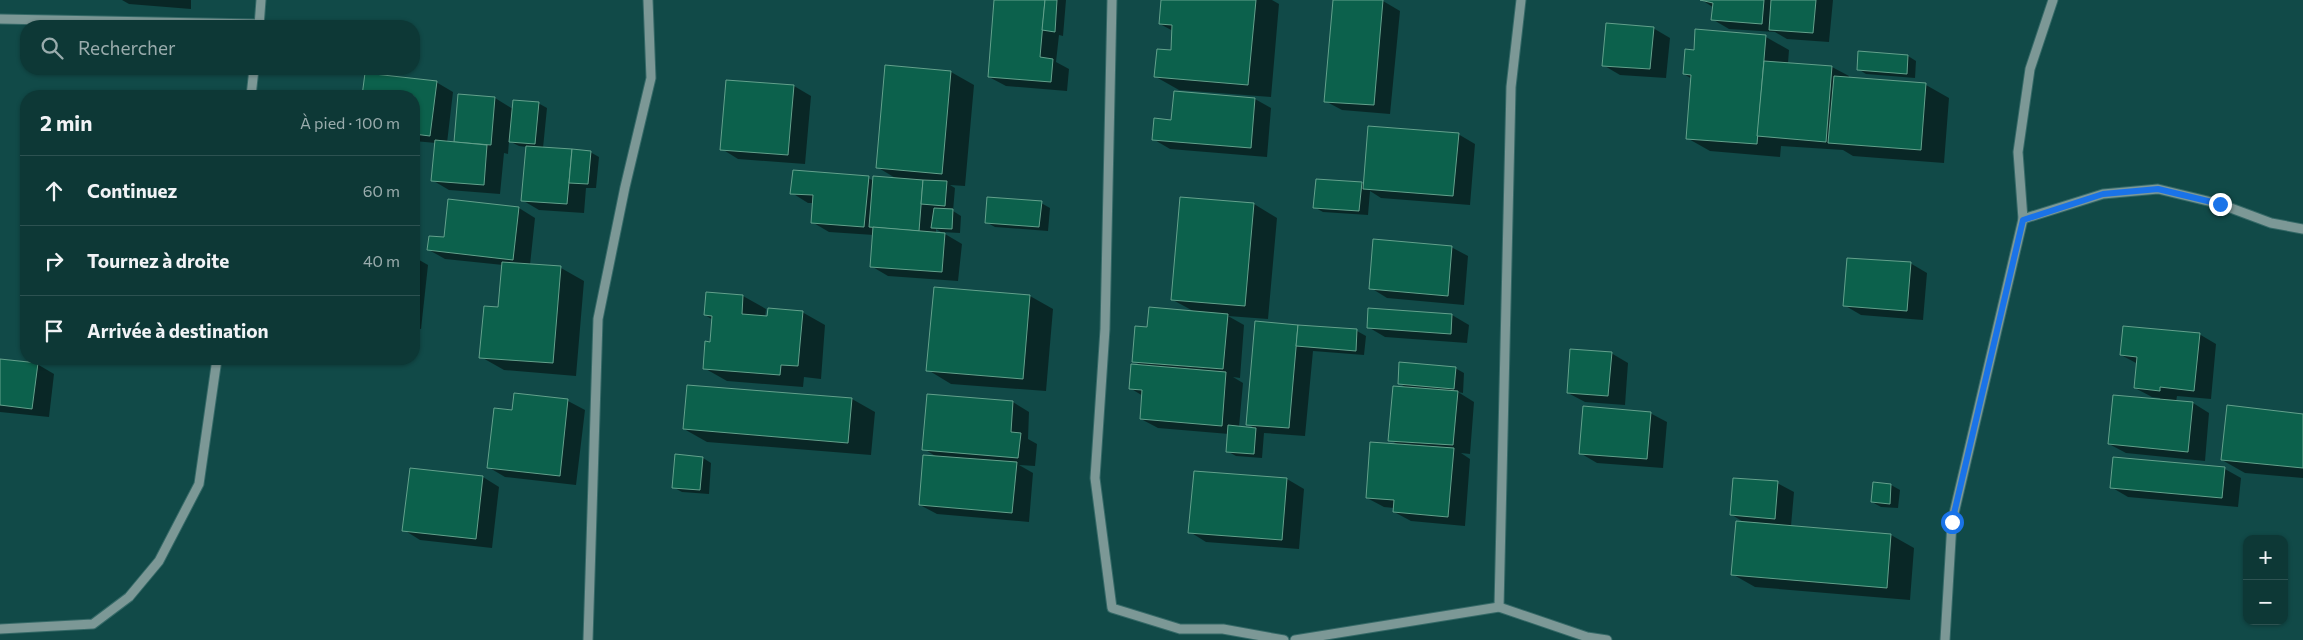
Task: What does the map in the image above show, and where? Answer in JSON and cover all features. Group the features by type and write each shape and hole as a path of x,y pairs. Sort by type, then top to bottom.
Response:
{"street":[{"path":"260,20 261,0"},
{"path":"588,640 598,318 650,78 648,0"},
{"path":"1112,0 1105,319 1095,478 1112,608 1180,629 1223,629 1284,640"},
{"path":"1499,607 1511,86 1521,0"},
{"path":"1944,640 1952,522 2023,220 2020,142 2030,69 2053,0"},
{"path":"0,19 43,20"},
{"path":"252,90 253,75"},
{"path":"2023,220 2103,194 2158,189 2220,204 2271,223 2303,229"},
{"path":"0,630 93,624 129,597 159,561 199,484 217,365"},
{"path":"1295,640 1499,607 1587,636 1608,640"}],"building":[{"path":"994,0 1045,0 1040,57 1053,59 1051,82 988,77"},
{"path":"1045,0 1057,0 1055,32 1042,30"},
{"path":"1161,0 1256,0 1248,85 1154,77 1157,49 1171,50 1172,25 1159,24"},
{"path":"1333,0 1383,0 1374,105 1324,102"},
{"path":"1700,0 1764,0 1762,24 1711,20 1713,3"},
{"path":"1771,0 1816,0 1813,33 1769,30"},
{"path":"1606,23 1654,27 1650,69 1602,66"},
{"path":"1695,29 1766,35 1757,144 1686,139 1691,75 1683,74 1685,49 1694,50"},
{"path":"1858,51 1908,55 1907,74 1857,70"},
{"path":"1764,61 1832,66 1826,142 1757,136"},
{"path":"885,65 951,71 942,174 876,168"},
{"path":"365,75 383,75 437,81 430,136 420,135 420,90 363,90"},
{"path":"1834,76 1926,83 1921,150 1828,143"},
{"path":"726,80 794,85 788,155 720,150"},
{"path":"1174,91 1255,98 1251,148 1152,140 1154,118 1171,120"},
{"path":"458,94 495,97 491,145 454,142"},
{"path":"513,100 539,102 535,144 509,142"},
{"path":"1368,126 1459,133 1453,196 1363,189"},
{"path":"435,140 487,145 484,185 431,181"},
{"path":"526,146 572,149 567,204 521,201"},
{"path":"572,149 591,151 588,184 569,183"},
{"path":"793,170 869,176 864,227 811,223 813,195 790,194"},
{"path":"873,176 923,180 919,231 869,227"},
{"path":"1316,179 1362,182 1359,211 1313,208"},
{"path":"923,180 947,181 945,206 921,204"},
{"path":"987,197 1042,201 1039,227 985,223"},
{"path":"1180,197 1254,203 1245,306 1171,300"},
{"path":"448,199 519,207 513,260 427,250 429,236 444,237"},
{"path":"934,208 953,209 952,229 931,228"},
{"path":"873,227 945,233 942,272 870,267"},
{"path":"1373,239 1452,246 1448,296 1369,289"},
{"path":"1847,258 1911,262 1907,311 1843,306"},
{"path":"502,262 561,266 553,363 479,358 484,306 498,307"},
{"path":"934,287 1030,295 1023,379 926,371"},
{"path":"706,292 743,295 742,314 767,316 768,308 803,311 798,366 781,365 780,375 703,369 705,341 710,342 712,316 704,315"},
{"path":"1149,307 1228,314 1223,369 1132,362 1135,326 1147,327"},
{"path":"1368,308 1452,314 1451,334 1367,328"},
{"path":"1255,321 1298,325 1289,428 1246,425"},
{"path":"1298,325 1357,329 1356,351 1296,346"},
{"path":"2123,326 2200,333 2194,391 2160,387 2160,391 2134,388 2137,357 2120,355"},
{"path":"1570,349 1612,352 1608,396 1567,393"},
{"path":"0,359 20,361 20,365 38,365 32,409 0,405"},
{"path":"1399,362 1456,367 1454,389 1398,384"},
{"path":"1131,364 1226,372 1222,426 1140,419 1142,390 1129,389"},
{"path":"687,385 852,398 848,443 683,429"},
{"path":"1393,386 1458,391 1453,445 1388,441"},
{"path":"514,393 568,399 560,476 487,468 494,408 512,410"},
{"path":"927,394 1013,401 1011,432 1021,433 1018,458 922,450"},
{"path":"2113,395 2193,402 2188,452 2108,444"},
{"path":"2227,405 2303,414 2303,468 2221,460"},
{"path":"1583,406 1651,412 1647,459 1579,454"},
{"path":"1228,425 1256,428 1254,454 1226,452"},
{"path":"1370,442 1454,448 1448,517 1393,512 1394,500 1366,498"},
{"path":"675,454 703,457 700,490 672,488"},
{"path":"923,455 1017,462 1012,513 919,505"},
{"path":"2113,457 2225,467 2222,498 2110,488"},
{"path":"410,468 483,476 476,539 402,531"},
{"path":"1194,471 1287,478 1282,540 1188,533"},
{"path":"1733,478 1778,481 1775,519 1730,515"},
{"path":"1873,482 1891,484 1890,504 1871,502"},
{"path":"1736,521 1891,534 1887,588 1731,575"}],"route":[{"path":"1952,522 2023,220 2103,194 2158,189 2220,204"}]}
